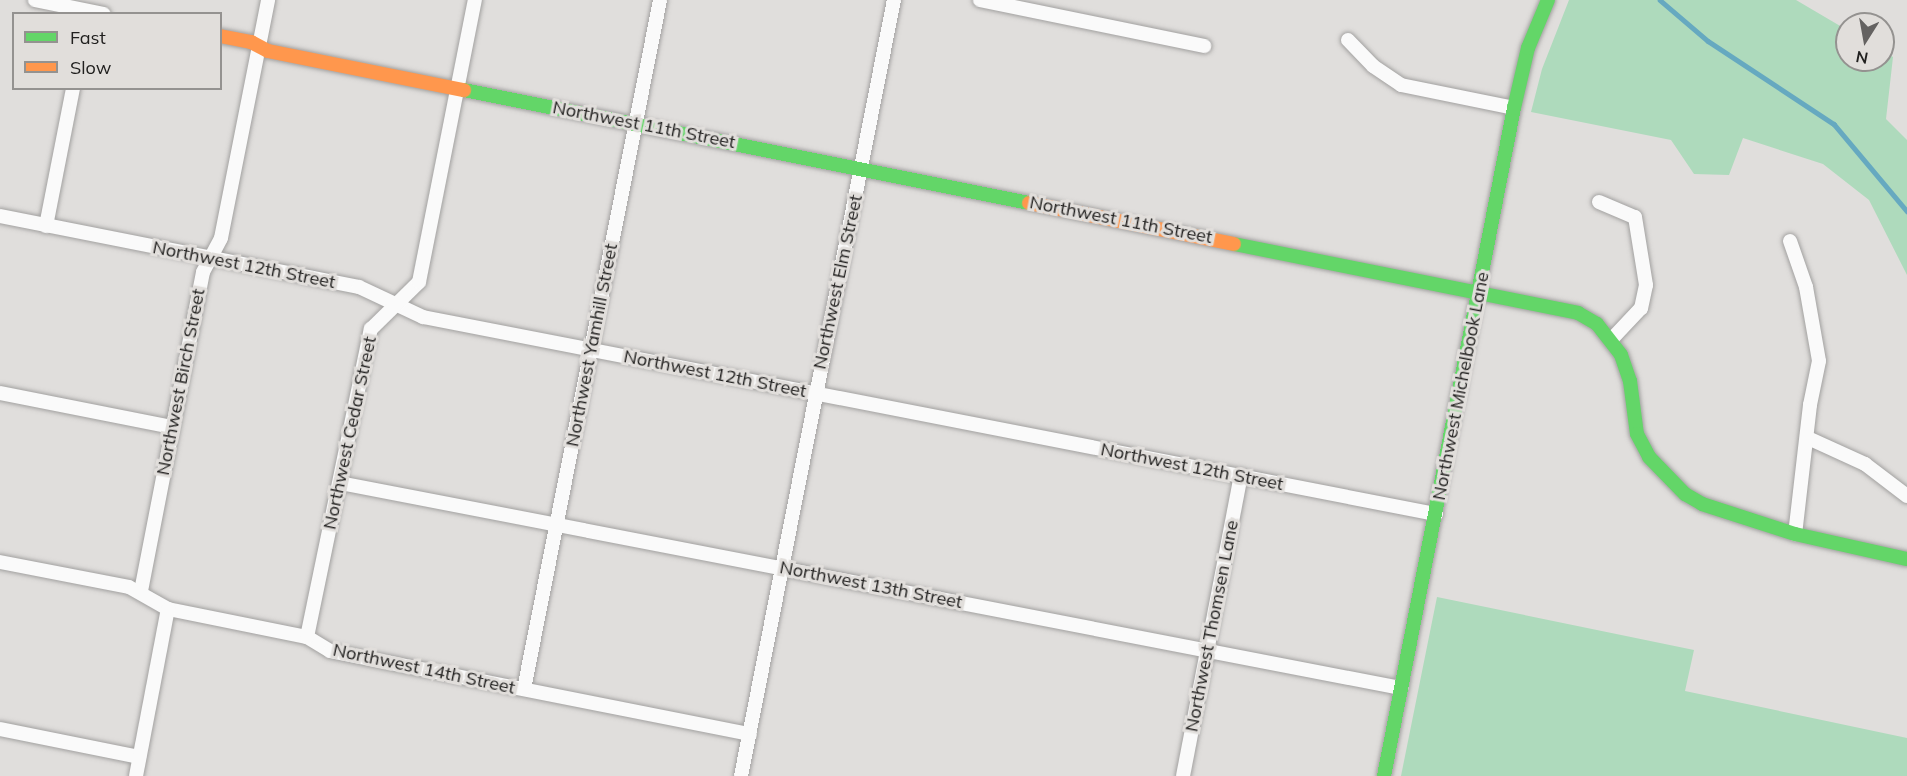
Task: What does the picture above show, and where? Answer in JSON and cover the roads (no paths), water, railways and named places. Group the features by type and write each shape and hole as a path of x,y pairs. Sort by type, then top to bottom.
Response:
{"street":[{"path":"35,0 89,8"},
{"name":"Northwest Birch Street","path":"141,591 171,427 203,272 221,238 268,0"},
{"name":"Northwest Cedar Street","path":"307,637 371,329 419,282 475,0"},
{"name":"Northwest Yamhill Street","path":"524,689 660,0"},
{"name":"Northwest Elm Street","path":"741,776 894,0"},
{"path":"980,0 1204,46"},
{"name":"Northwest Michelbook Lane","path":"1384,776 1514,108 1528,48 1548,0"},
{"name":"Northwest 11th Street","path":"222,37 259,47 458,88 1578,313 1597,324 1611,340 1630,381 1637,434 1648,457 1669,481 1702,504 1795,534 1907,559"},
{"path":"1348,40 1373,66 1401,85 1514,108"},
{"path":"46,226 73,90"},
{"path":"1599,202 1635,218 1646,285 1641,308 1611,340"},
{"name":"Northwest 12th Street","path":"0,216 359,287 394,306 423,317 1436,514"},
{"path":"1790,241 1806,287 1819,361 1795,534"},
{"path":"0,393 171,427"},
{"path":"1808,438 1865,464 1907,496"},
{"name":"Northwest Thomsen Lane","path":"1183,776 1241,476"},
{"name":"Northwest 13th Street","path":"340,483 1401,688"},
{"name":"Northwest 14th Street","path":"0,562 141,591 168,609 307,637 330,651 750,734"},
{"path":"136,776 168,609"},
{"path":"0,729 140,757"}],"waterway":[{"path":"1660,0 1708,41 1834,124 1907,211"}]}
